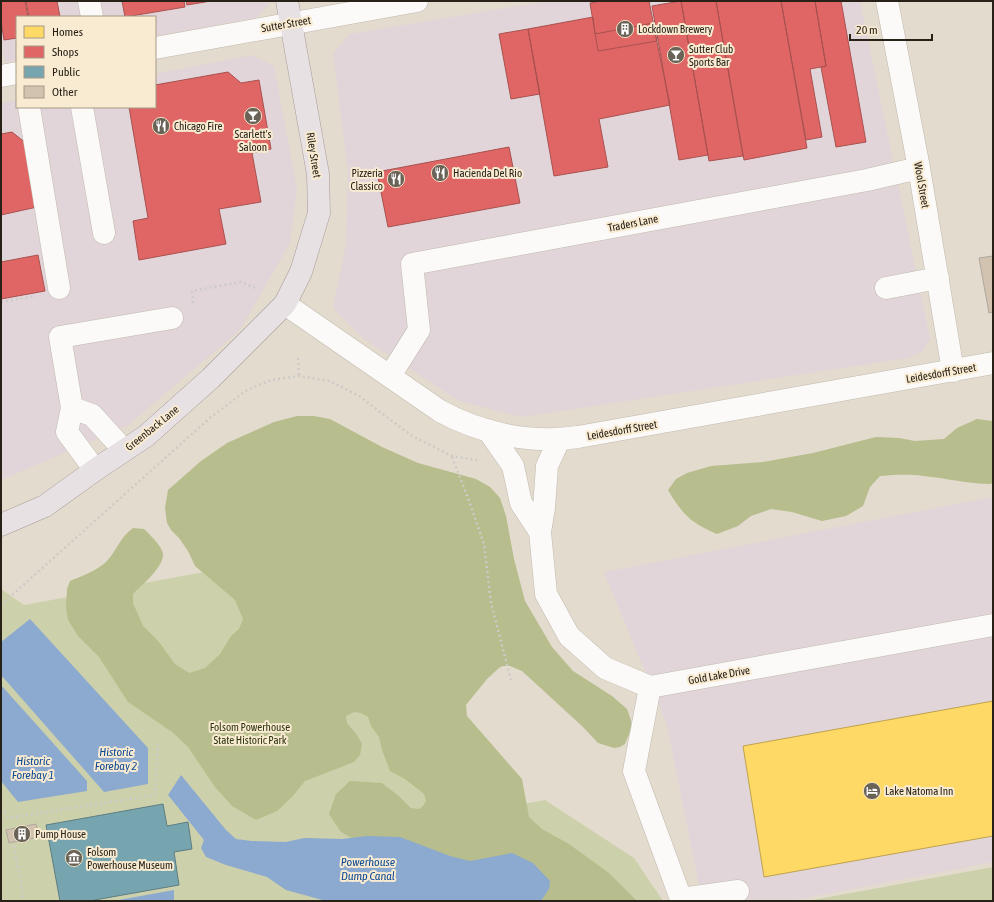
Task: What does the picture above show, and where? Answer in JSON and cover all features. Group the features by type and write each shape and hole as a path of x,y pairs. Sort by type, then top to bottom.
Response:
{"main road":[{"name":"Riley Street","path":"285,304 301,272 319,213 318,174 287,1"},
{"name":"Greenback Lane","path":"1,526 45,506 146,436 211,378 285,304"}],"street":[{"path":"89,1 92,16"},
{"name":"Sutter Street","path":"156,48 417,1"},
{"name":"Wool Street","path":"887,1 919,168 953,371"},
{"path":"1,76 16,73"},
{"path":"29,108 59,288"},
{"path":"82,108 104,233"},
{"name":"Traders Lane","path":"390,376 420,330 412,264 859,181 919,168"},
{"path":"886,288 938,278"},
{"name":"Leidesdorff Street","path":"285,304 447,414 474,427 523,439 559,440 634,428 993,363"},
{"path":"95,470 67,432 72,408 60,337 172,318"},
{"path":"72,408 92,415 124,450"},
{"path":"488,430 513,466 521,503 540,532"},
{"path":"559,440 547,466 544,508 540,532 546,594 569,636 605,668 650,688 634,772 681,900 738,891"},
{"name":"Gold Lake Drive","path":"650,688 993,625"}],"path":[{"path":"194,307 192,292 241,282 255,288"},
{"path":"298,358 299,376"},
{"path":"1,605 211,417 247,390 271,380 299,376 330,381 359,396"},
{"path":"452,456 484,544 491,603 511,680"},
{"path":"1,808 9,818 155,795 158,740"},
{"path":"14,846 24,901"}],"shaded area":[{"path":"1,1 269,1 267,7 255,18 156,36 156,16 16,16 16,60 5,62 1,39"},
{"path":"548,1 860,1 930,339 922,352 908,358 522,417 459,401 364,339 333,308 346,244 348,173 333,54 349,34"},
{"path":"252,55 274,66 297,189 290,243 239,331 127,426 1,480 1,103 16,100 16,108 156,108 156,74"},
{"path":"993,497 993,862 789,901 702,901 667,725 604,572"}],"green space":[{"path":"297,416 314,416 330,419 382,447 418,463 476,479 490,487 500,498 506,516 514,559 525,601 552,647 573,671 612,696 627,709 631,720 631,729 625,744 620,747 614,748 598,743 583,727 522,671 510,666 503,666 499,668 487,679 466,705 467,716 522,779 529,817 542,829 569,844 609,873 637,901 471,901 367,848 340,831 329,814 336,794 350,781 382,783 411,808 419,809 426,801 424,794 405,779 390,771 379,737 371,726 368,717 361,713 354,712 346,716 347,723 362,744 360,755 354,762 305,781 292,797 277,811 256,820 232,806 215,787 188,747 172,732 128,702 99,657 78,636 68,620 66,608 67,589 70,581 93,571 106,562 124,536 133,528 144,529 158,544 163,554 160,565 133,594 133,603 143,626 159,642 175,664 189,673 205,668 220,654 231,636 239,629 243,619 235,600 195,566 188,551 171,530 167,523 165,508 168,490 201,461 227,443 274,422"},
{"path":"977,419 993,421 993,482 991,484 918,475 880,476 870,487 863,506 846,516 822,521 792,512 771,509 751,516 738,526 717,534 700,526 688,517 678,506 668,490 676,479 687,473 711,466 763,462 813,453 876,437 899,438 915,441 944,439 957,428"},
{"name":"Folsom Powerhouse State Historic Park","path":"385,539 436,820 545,800 634,858 663,901 1,901 1,589 24,605"},
{"path":"993,867 993,901 807,901"}],"water":[{"name":"Historic Forebay 2","path":"30,619 148,748 148,784 104,792 1,675 1,642"},
{"name":"Historic Forebay 1","path":"1,685 87,781 87,791 18,802 1,781"},
{"name":"Powerhouse Dump Canal","path":"181,775 226,830 236,839 286,842 304,838 342,839 367,836 400,837 450,856 470,861 512,853 533,863 550,881 549,889 541,901 326,901 286,890 267,877 226,865 206,857 201,848 204,840 168,795"},
{"path":"174,890 174,901 113,901"}],"building: Homes":[{"name":"Lake Natoma Inn","path":"993,701 993,836 764,877 743,746"}],"building: Shops":[{"path":"1,1 25,1 28,16 16,16 16,38 4,40 1,21"},
{"path":"26,1 57,1 60,16 29,16"},
{"path":"122,1 184,1 185,7 125,16"},
{"path":"186,1 211,1 187,5"},
{"name":"Lockdown Brewery","path":"601,1 649,1 657,41 598,51 590,3"},
{"path":"681,1 716,1 743,156 709,161"},
{"name":"Sutter Club Sports Bar","path":"681,1 708,155 679,160 652,6"},
{"path":"716,1 781,1 807,148 744,160"},
{"path":"781,1 815,1 826,66 810,69 822,137 806,140"},
{"path":"815,1 841,1 866,142 836,147 821,67 826,66"},
{"path":"593,17 595,34 653,23 670,105 599,119 608,167 554,176 528,29"},
{"path":"528,29 540,94 511,99 499,34"},
{"path":"228,72 241,83 259,80 271,149 252,153 261,202 219,209 226,244 139,260 133,221 148,218 129,108 156,108 156,85"},
{"path":"12,132 27,144 37,207 1,215 1,134"},
{"path":"509,147 520,203 388,227 377,172"},
{"path":"38,255 45,291 1,299 1,262"}],"building: Public":[{"path":"163,804 167,826 188,822 192,849 174,852 179,885 89,901 60,901 46,825"}],"building: Other":[{"path":"993,256 993,312 989,313 979,258"},
{"name":"Pump House","path":"36,824 39,837 9,843 6,830"}],"place":[{"name":"Lockdown Brewery","path":"625,29"},
{"name":"Sutter Club Sports Bar","path":"676,55"},
{"name":"Scarlett's Saloon","path":"253,116"},
{"name":"Chicago Fire","path":"161,126"},
{"name":"Hacienda Del Rio","path":"440,173"},
{"name":"Pizzeria Classico","path":"396,179"},
{"name":"Lake Natoma Inn","path":"872,791"},
{"name":"Pump House","path":"22,834"},
{"name":"Folsom Powerhouse Museum","path":"74,858"}]}
